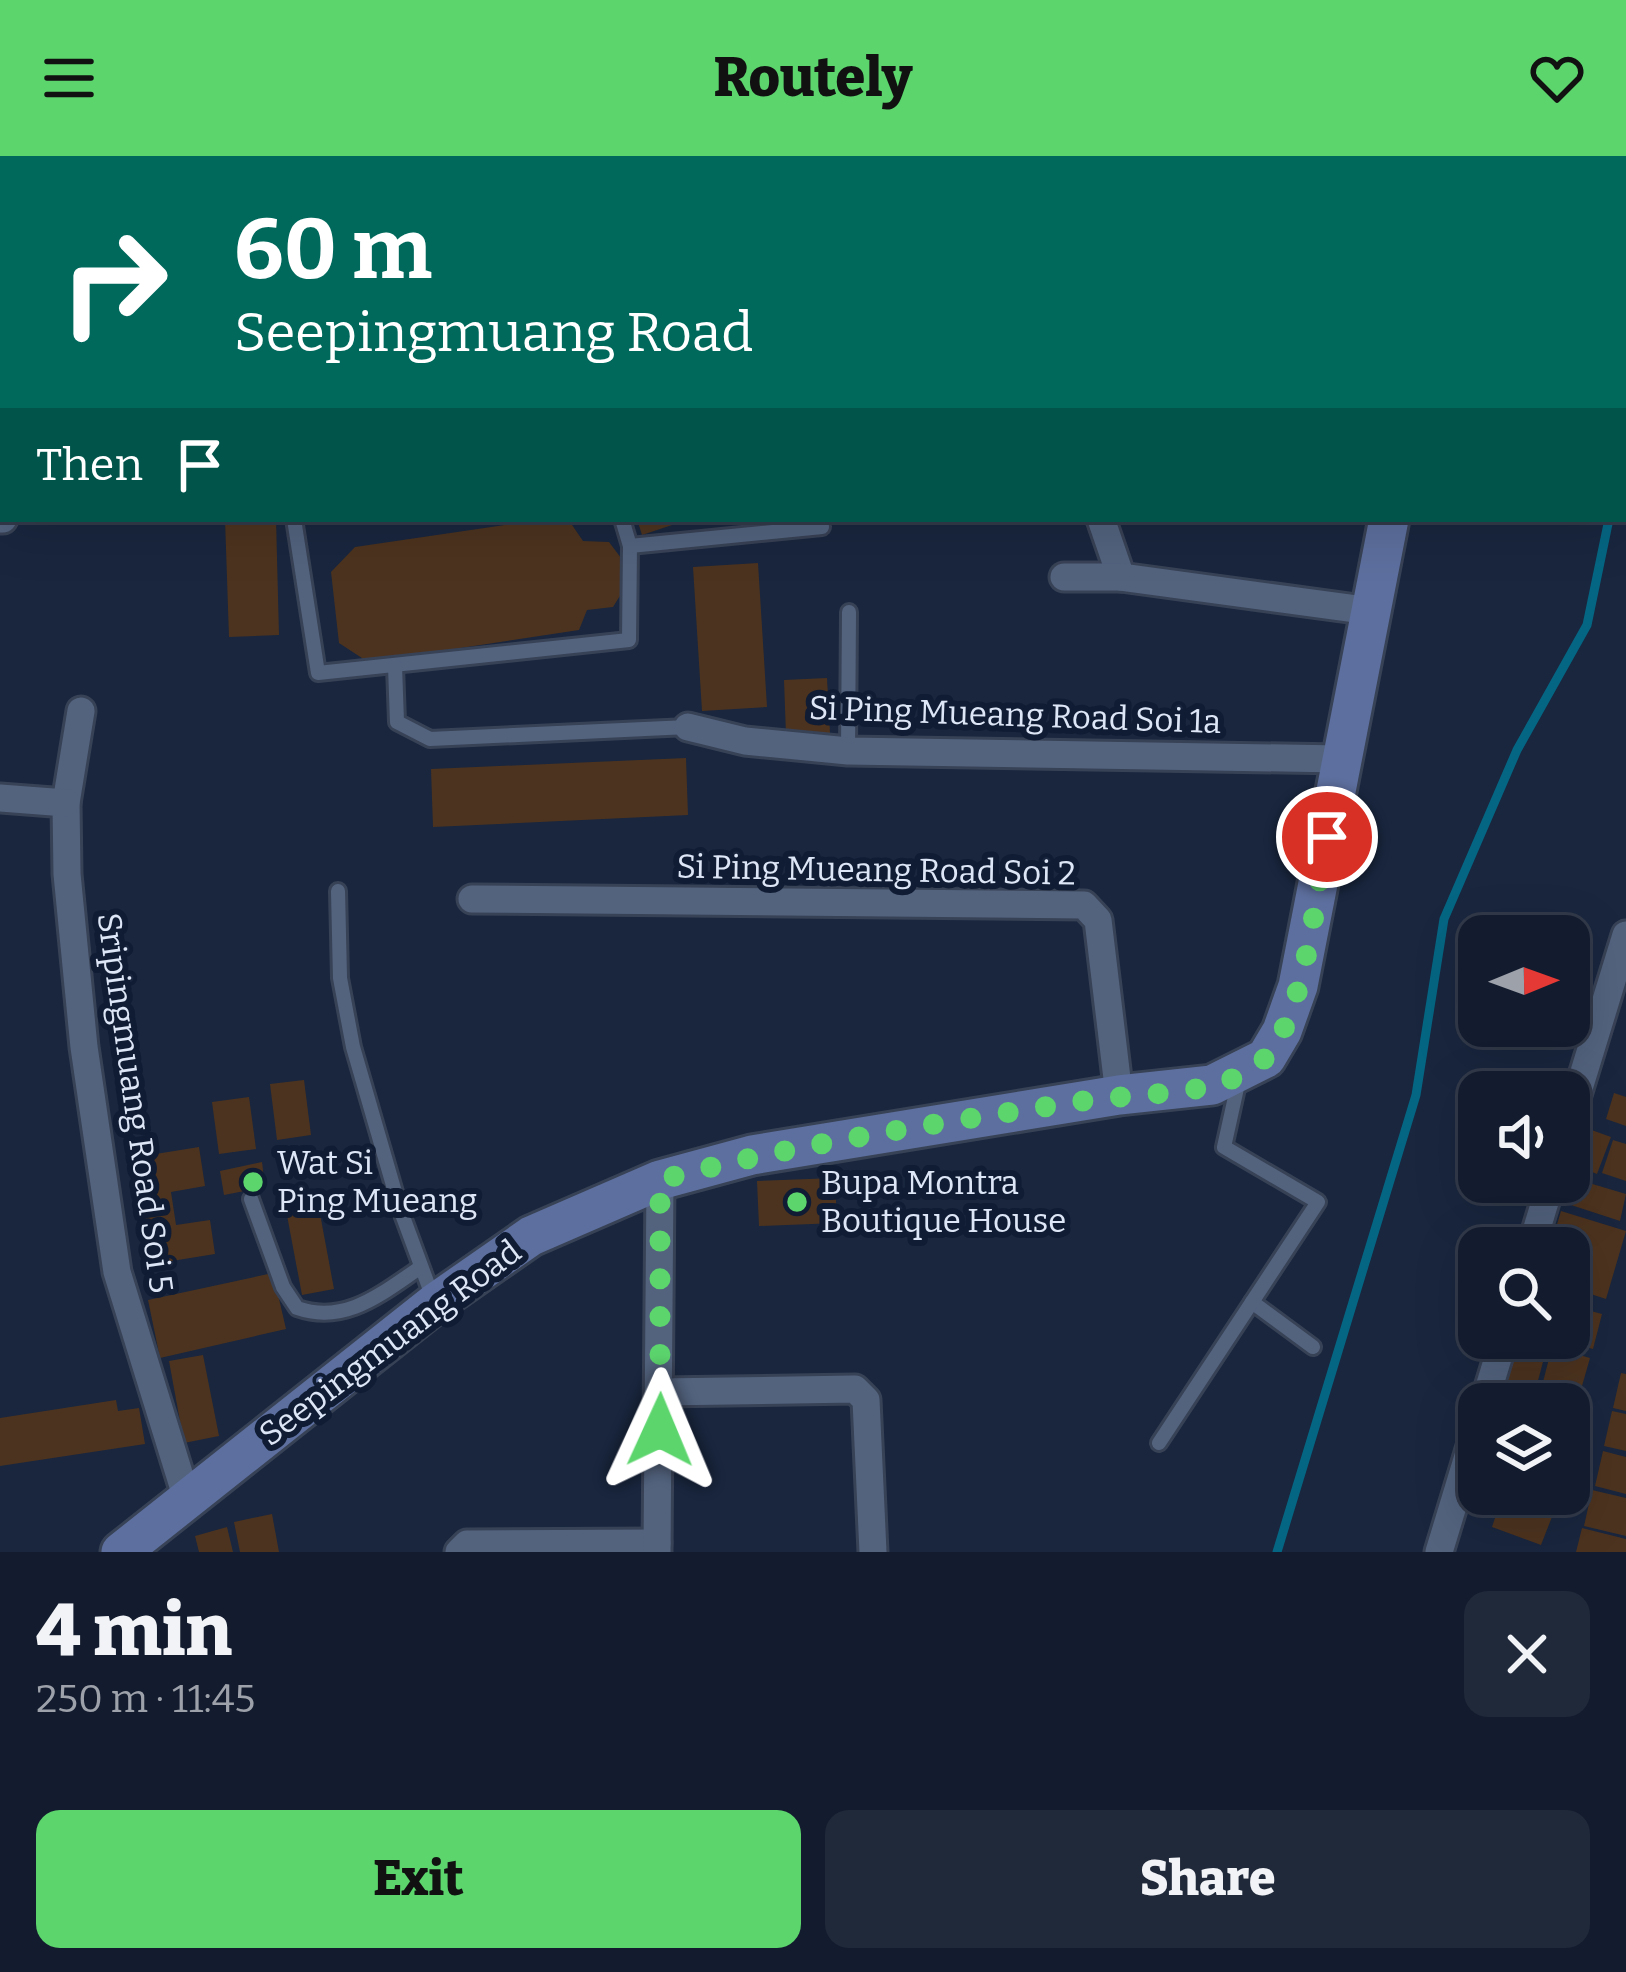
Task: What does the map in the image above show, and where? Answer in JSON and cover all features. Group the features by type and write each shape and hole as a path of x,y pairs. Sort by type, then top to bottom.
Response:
{"street":[{"path":"1102,522 1121,577"},
{"path":"1240,1074 1266,1058 1282,1031 1298,986 1388,522"},
{"path":"1064,577 1121,577 1371,610"},
{"name":"Sripingmuang Road Soi 5","path":"81,712 66,803 67,874 84,1047 117,1272 187,1499"},
{"name":"Si Ping Mueang Road Soi 1a","path":"688,727 745,741 848,751 1341,759"},
{"path":"0,798 66,803"},
{"name":"Si Ping Mueang Road Soi 2","path":"472,899 1084,905 1098,920 1119,1096"},
{"path":"1584,1071 1626,935"},
{"name":"Seepingmuang Road","path":"121,1552 428,1285 660,1180 752,1155 1212,1085 1240,1074"},
{"path":"459,1552 467,1544 657,1548 660,1180"},
{"path":"661,1392 855,1389 866,1400 873,1552"},
{"path":"1439,1552 1458,1489"}],"lane":[{"path":"294,522 319,673 629,640 630,546 623,522"},
{"path":"630,546 822,527"},
{"path":"848,751 849,612"},
{"path":"394,666 397,722 430,739 688,727"},
{"path":"251,1199 283,1287 297,1308 333,1314 428,1285 399,1206 353,1047 340,978 338,891"},
{"path":"1159,1443 1318,1202 1224,1147 1240,1074"},
{"path":"1252,1302 1313,1347"}],"building":[{"path":"225,522 276,522 279,635 229,637"},
{"path":"525,522 570,522 583,541 609,542 624,562 626,586 613,607 587,610 579,630 368,662 339,643 331,572 355,547"},
{"path":"638,522 681,522 642,535"},
{"path":"758,563 767,707 702,711 693,567"},
{"path":"827,678 830,733 786,735 784,680"},
{"path":"686,758 688,815 433,827 431,769"},
{"path":"304,1080 311,1135 277,1140 270,1084"},
{"path":"1614,1093 1626,1097 1626,1126 1606,1119"},
{"path":"249,1097 256,1149 219,1154 212,1102"},
{"path":"1590,1129 1611,1137 1597,1174 1590,1171"},
{"path":"1613,1140 1626,1144 1626,1181 1602,1173"},
{"path":"199,1147 205,1186 171,1192 176,1225 210,1220 215,1254 147,1265 131,1158"},
{"path":"262,1162 265,1187 224,1195 220,1171"},
{"name":"Bupa Montra Boutique House","path":"835,1178 837,1223 759,1226 757,1181"},
{"path":"1590,1183 1626,1194 1620,1221 1571,1205 1590,1203"},
{"path":"318,1203 334,1289 302,1295 286,1210"},
{"path":"1561,1211 1626,1231 1606,1299 1590,1294 1590,1227 1556,1227"},
{"path":"273,1273 286,1329 160,1358 148,1300"},
{"path":"1590,1311 1602,1314 1590,1348"},
{"path":"203,1355 219,1436 184,1443 169,1361"},
{"path":"1512,1359 1544,1359 1537,1383 1506,1380"},
{"path":"1549,1359 1590,1359 1583,1383 1543,1382"},
{"path":"1621,1373 1626,1374 1626,1411 1613,1408"},
{"path":"116,1400 118,1411 139,1408 145,1444 0,1466 0,1418"},
{"path":"1612,1411 1626,1414 1626,1451 1604,1446"},
{"path":"1603,1451 1626,1457 1626,1494 1595,1486"},
{"path":"1592,1490 1626,1498 1626,1536 1584,1526"},
{"path":"272,1514 279,1552 240,1552 234,1522"},
{"path":"1496,1515 1553,1515 1541,1545 1492,1527"},
{"path":"227,1527 233,1552 199,1552 195,1536"},
{"path":"1582,1528 1626,1539 1626,1552 1576,1552"}],"waterway":[{"path":"1277,1552 1416,1095 1444,919 1517,750 1587,625 1608,522"}],"place":[{"name":"Wat Si Ping Mueang","path":"253,1182"},
{"name":"Bupa Montra Boutique House","path":"797,1202"}],"route":[{"path":"660,1430 660,1180 752,1155 1212,1085 1240,1074 1266,1058 1282,1031 1298,986 1327,837"}]}
